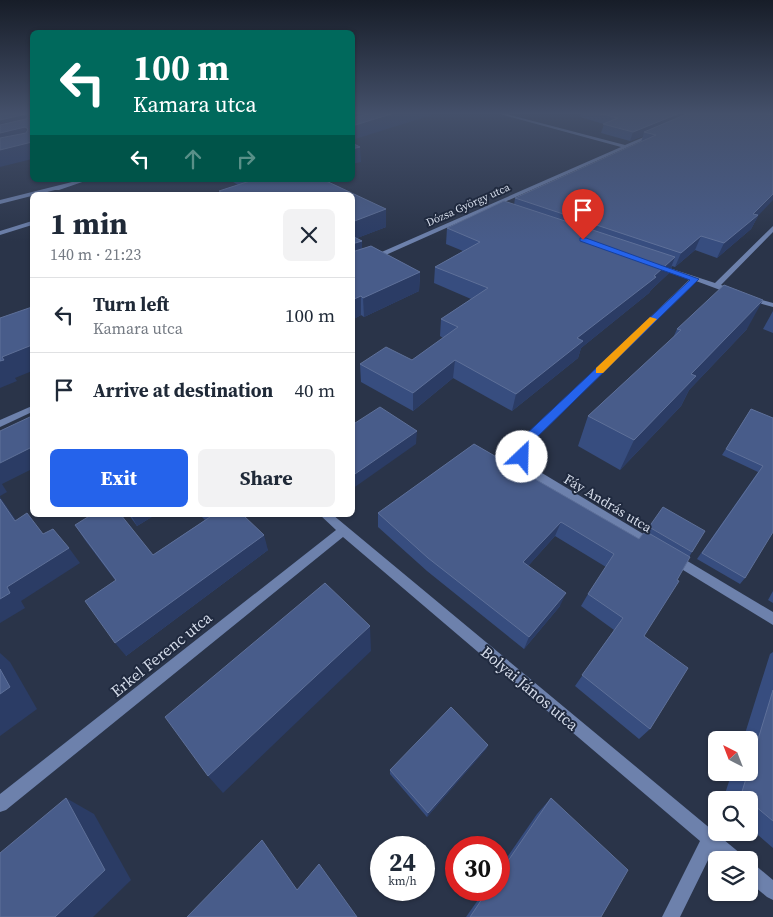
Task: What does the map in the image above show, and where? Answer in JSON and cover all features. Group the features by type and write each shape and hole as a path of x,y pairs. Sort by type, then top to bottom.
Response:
{"street":[{"name":"Dózsa György utca","path":"355,267 606,156"},
{"path":"39,192 78,182"},
{"path":"53,192 63,186"},
{"path":"0,202 30,194"},
{"path":"11,199 30,196"},
{"path":"490,208 499,211"},
{"path":"0,232 30,224"},
{"path":"716,286 773,228"},
{"path":"648,262 773,306"},
{"name":"Fáy András utca","path":"695,279 526,441 521,450 522,457 533,473 773,619"},
{"path":"0,424 30,410"},
{"name":"Bolyai János utca","path":"326,517 708,837"},
{"name":"Erkel Ferenc utca","path":"0,804 343,531"},
{"path":"671,917 709,841"},
{"name":"Bolyai János utca","path":"712,841 724,851"},
{"path":"758,879 773,892"}],"building":[{"path":"609,156 773,156 773,194 753,214 758,215 724,243 701,236 681,253 515,198"},
{"path":"247,182 328,182 350,192 221,192 219,191"},
{"path":"355,194 386,209 355,221"},
{"path":"504,201 675,257 654,276 656,277 577,338 583,341 516,394 455,360 413,393 360,364 386,347 412,360 458,327 441,319 488,288 435,267 480,242 447,228"},
{"path":"355,238 362,241 355,243"},
{"path":"371,246 420,272 363,298 361,296 355,299 355,251"},
{"path":"724,285 763,300 691,374 696,376 634,440 588,416 681,330 677,329"},
{"path":"30,308 30,346 2,357 4,360 0,361 0,318"},
{"path":"380,407 417,431 355,474 355,423"},
{"path":"751,409 773,418 773,532 745,578 702,553 763,466 726,449"},
{"path":"30,417 30,448 0,463 0,431"},
{"path":"474,444 639,539 645,531 690,557 677,580 679,581 644,636 688,668 650,729 582,675 623,618 588,594 614,554 561,522 523,562 566,593 529,637 428,558 378,513"},
{"path":"0,499 15,521 27,513 43,534 53,529 69,548 7,587 10,593 0,599"},
{"path":"663,507 705,531 692,552 649,527"},
{"path":"88,517 123,517 153,555 210,517 245,517 264,535 115,643 85,601 116,580 75,525"},
{"path":"325,583 370,626 208,776 165,717"},
{"path":"0,669 10,687 0,694"},
{"path":"773,690 773,821 758,808 758,791 742,791 745,781 758,781 758,739"},
{"path":"451,707 488,745 428,813 390,770"},
{"path":"66,798 105,870 55,917 0,917 0,853"},
{"path":"551,798 628,870 601,917 470,917 481,901 510,901 510,858"},
{"path":"262,840 297,890 319,864 357,917 187,917"}],"slow traffic":[{"path":"599,370 653,319"}],"route":[{"path":"522,457 521,450 526,441 695,279 583,240"}]}
